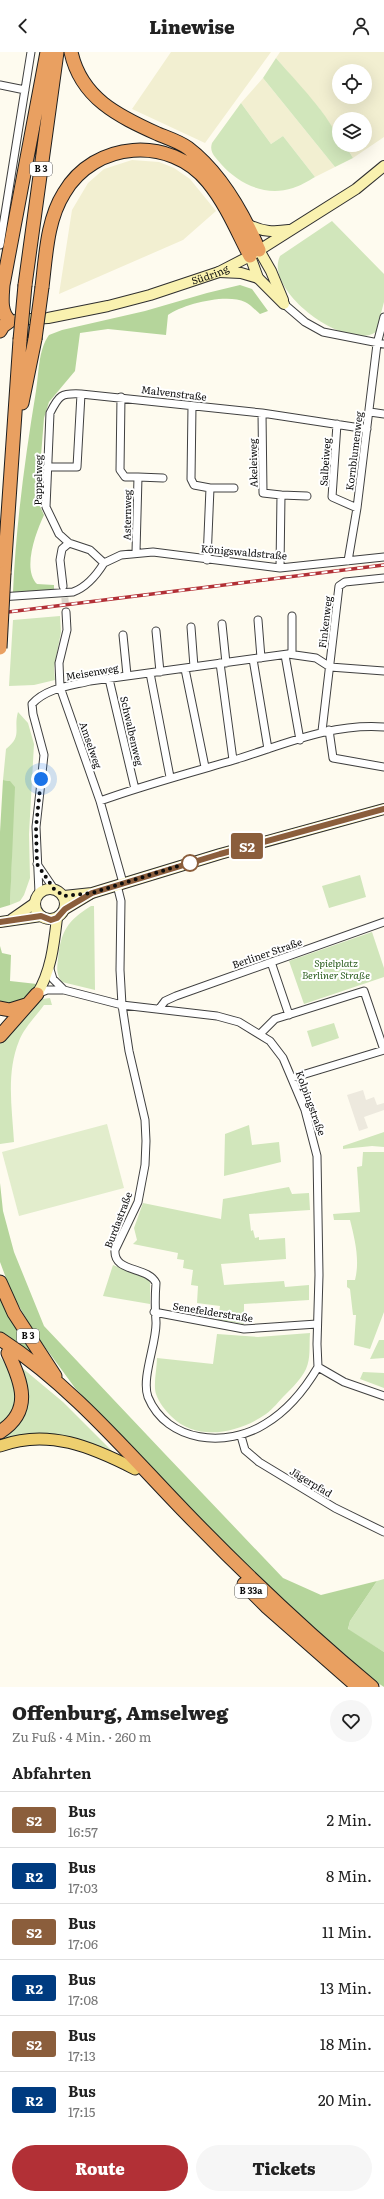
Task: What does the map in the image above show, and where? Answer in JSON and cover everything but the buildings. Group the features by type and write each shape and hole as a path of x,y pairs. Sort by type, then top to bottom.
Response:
{"highway":[{"path":"0,332 5,321 2,310 1,288 47,52"},
{"name":"B 3","path":"0,648 10,466 25,285 57,52"},
{"path":"71,52 81,78 98,101 125,119 187,147 215,173 249,225 254,253"},
{"path":"10,466 35,339 48,237 55,212 63,193 72,180 101,157 125,150 156,151 183,161 196,170 208,182 254,253"},
{"path":"0,1036 37,994"},
{"path":"0,1008 10,1010 26,1005"},
{"name":"B 3","path":"0,1282 14,1313 63,1388"},
{"name":"B 33a","path":"0,1339 63,1388 96,1419 250,1578 372,1687"},
{"name":"B 3","path":"0,1432 11,1426 19,1413 22,1395 21,1382 4,1351"},
{"name":"B 33a","path":"4,1351 59,1394 135,1469 266,1606 350,1683 358,1687"}],"main road":[{"name":"Südring","path":"5,321 48,318 108,306 150,295 219,272 254,253 356,189 384,166"},
{"path":"249,225 258,230 272,232 293,229"},
{"path":"254,253 258,278"},
{"path":"254,253 271,271 284,304"},
{"path":"219,272 240,273 258,278 284,304"},
{"path":"12,920 35,903 40,893 44,890 54,889 64,896 92,893 220,854 384,809"},
{"path":"37,994 49,966 57,918 65,909 92,893"},
{"path":"64,896 65,909"},
{"path":"35,903 35,908 43,917 52,945"},
{"path":"0,922 43,917 57,918"},
{"name":"B 33a","path":"0,1446 26,1439 56,1439 84,1445 135,1469"}],"street":[{"path":"0,240 31,52"},
{"path":"0,85 25,90"},
{"path":"284,304 305,322 323,332 380,344"},
{"name":"Kornblumenweg","path":"348,561 384,317"},
{"name":"Pappelweg","path":"69,543 59,534 46,507 50,413 56,400 64,394 81,394"},
{"path":"47,467 78,467 81,394"},
{"name":"Malvenstraße","path":"81,394 262,413 367,429"},
{"name":"Asternweg","path":"121,397 120,470 125,477 138,477 136,552"},
{"path":"192,406 191,479 194,485 210,488 234,488"},
{"path":"370,412 384,414"},
{"name":"Akeleiweg","path":"262,413 263,493 281,495"},
{"name":"Salbeiweg","path":"337,424 332,497 357,508"},
{"path":"138,477 163,478"},
{"path":"207,560 210,488"},
{"path":"280,568 281,495 307,496"},
{"path":"0,597 73,592 84,588 98,573 104,563 90,550 69,543 62,549 60,560 64,586"},
{"name":"Königswaldstraße","path":"104,563 121,555 136,552 153,552 280,568 384,557"},
{"name":"Finkenweg","path":"384,578 345,582 339,586 330,666 325,730 333,758 384,767"},
{"name":"Amselweg","path":"66,612 67,630 59,663 60,688 100,801 120,884"},
{"path":"292,616 289,654 300,740"},
{"path":"258,620 257,658 268,748"},
{"path":"222,624 223,663 233,760"},
{"path":"191,627 194,667"},
{"path":"156,631 160,672"},
{"name":"Meisenweg","path":"123,635 127,675"},
{"name":"Meisenweg","path":"37,864 36,827 44,755 33,714 32,704 40,695 60,688 127,675 185,669 289,654 316,658 330,666"},
{"path":"330,666 384,671"},
{"path":"185,669 205,767"},
{"path":"150,673 170,777"},
{"name":"Schwalbenweg","path":"109,679 135,789"},
{"path":"100,801 170,777 300,740 325,730 364,725 384,727"},
{"path":"37,864 54,889"},
{"path":"37,864 40,893"},
{"name":"Burdastraße","path":"120,884 120,970 122,1005 129,1051 145,1120 146,1141 145,1165 138,1202 115,1250 115,1257 117,1262 155,1280 154,1312 156,1322 148,1374 147,1396 167,1425 181,1433 201,1437 241,1436 264,1425 286,1408 310,1382 318,1367"},
{"name":"Berliner Straße","path":"159,1009 166,1001 176,996 384,922"},
{"path":"271,962 289,1015"},
{"path":"49,966 53,979 64,990"},
{"name":"Kolpingstraße","path":"37,994 47,990 64,990 122,1005 217,1016 239,1022 260,1034 270,1041 283,1058 305,1110 317,1156 319,1226 317,1324 318,1367"},
{"path":"260,1034 269,1023 364,991 384,1050 292,1078"},
{"name":"Senefelderstraße","path":"154,1312 244,1329 317,1324"},
{"path":"318,1367 344,1382 384,1396"},
{"name":"Jägerpfad","path":"241,1436 245,1450 259,1462 335,1508 384,1532"}],"shaded area":[{"path":"171,52 271,52 205,143 132,109"},
{"path":"280,52 384,52 384,137 372,145 372,112 332,112 332,127 319,108 276,58"},
{"path":"263,78 335,167 315,177 283,136 271,144 241,103"},
{"path":"349,152 362,152 353,158"},
{"path":"132,160 159,162 174,168 190,179 216,211 183,240 59,294 72,210 88,183 104,169"},
{"path":"363,1090 366,1100 374,1097 377,1105 384,1103 384,1110 364,1117 368,1128 359,1131 347,1095"}],"green space":[{"path":"276,58 313,100 331,125 332,152 349,152 353,158 335,167 263,78"},
{"path":"241,103 271,144 283,136 315,177 293,188 272,191 263,190 244,183 221,164 212,152 211,146"},
{"path":"332,221 384,274 384,302 376,332 363,336 346,333 328,326 311,315 295,301 284,285 278,270 280,256"},
{"path":"240,285 252,289 268,311 260,314 245,302 217,299 184,307 168,315 166,335 108,329 80,333 75,371 49,402 44,418 39,481 39,504 44,515 34,540 31,569 37,584 54,585 54,590 13,592 14,567 28,441 41,355 45,341 49,335 62,330 145,311"},
{"path":"60,616 61,632 54,668 55,680 34,685 9,686 13,620"},
{"path":"18,712 28,723 34,744 29,834 30,878 24,895 20,901 10,905 12,851 10,781 3,780 6,749 16,736"},
{"path":"3,780 10,781 15,787 10,905 0,908 0,832"},
{"path":"360,875 366,897 329,908 322,886"},
{"path":"91,906 94,906 95,990 62,982 57,971 59,949 63,934 76,917"},
{"name":"Spielplatz Berliner Straße","path":"372,932 384,968 384,977 304,1004 289,961"},
{"path":"0,946 2,953 11,955 10,981 37,984 27,997 10,1006 0,1003"},
{"path":"50,998 52,1005 44,1005 27,1027 19,1041 12,1066 11,1078 11,1104 14,1142 0,1144 0,1044 36,1003 42,999"},
{"path":"334,1023 339,1038 312,1047 307,1031"},
{"path":"107,1124 124,1188 19,1216 2,1152"},
{"path":"249,1125 252,1145 279,1142 281,1162 224,1176 225,1134"},
{"path":"384,1132 384,1147 372,1146 343,1149 343,1146"},
{"path":"363,1152 384,1152 384,1312 370,1349 354,1345 356,1315 353,1315 350,1289 347,1287 347,1280 355,1280 357,1258 350,1220 334,1220 333,1214 360,1212 357,1167 362,1166"},
{"path":"0,1183 3,1211 14,1252 44,1326 164,1453 283,1578 321,1595 377,1581 350,1621 348,1629 384,1652 384,1687 348,1663 262,1584 75,1388 34,1332 12,1294 0,1262"},
{"path":"289,1187 292,1194 309,1193 310,1210 249,1214 251,1231 253,1230 255,1238 259,1237 259,1240 285,1238 286,1259 221,1264 224,1285 284,1281 285,1287 309,1285 309,1300 244,1304 244,1324 218,1320 220,1306 197,1303 198,1286 191,1285 193,1270 183,1268 184,1260 177,1259 178,1253 133,1244 137,1240 134,1228 143,1203 221,1219 223,1199"},
{"path":"113,1265 150,1280 150,1304 103,1296"},
{"path":"0,1296 17,1331 31,1350 29,1353 0,1332"},
{"path":"310,1333 309,1360 302,1376 269,1412 255,1421 231,1430 218,1432 193,1430 182,1425 172,1417 157,1397 155,1386 157,1358 213,1364 217,1334 258,1337"},
{"path":"379,1340 384,1340 384,1358 370,1359"},
{"path":"0,1357 12,1375 16,1388 17,1402 15,1412 0,1429"},
{"path":"21,1367 63,1402 114,1453 91,1444 0,1441 0,1439 11,1431"},
{"path":"363,1372 384,1373 384,1388 360,1379"},
{"path":"384,1579 384,1652 348,1630 350,1621 377,1581"}],"tunnel":[{"path":"64,587 66,612"}],"railway":[{"path":"0,613 384,565"}],"bus line":[{"name":"S2","path":"0,922 41,916 45,919 51,920 57,918 63,914 65,909 92,893 121,883 384,809"}],"route":[{"path":"41,779 36,827 37,864 54,889 64,896 92,893 194,861 190,863"}]}
